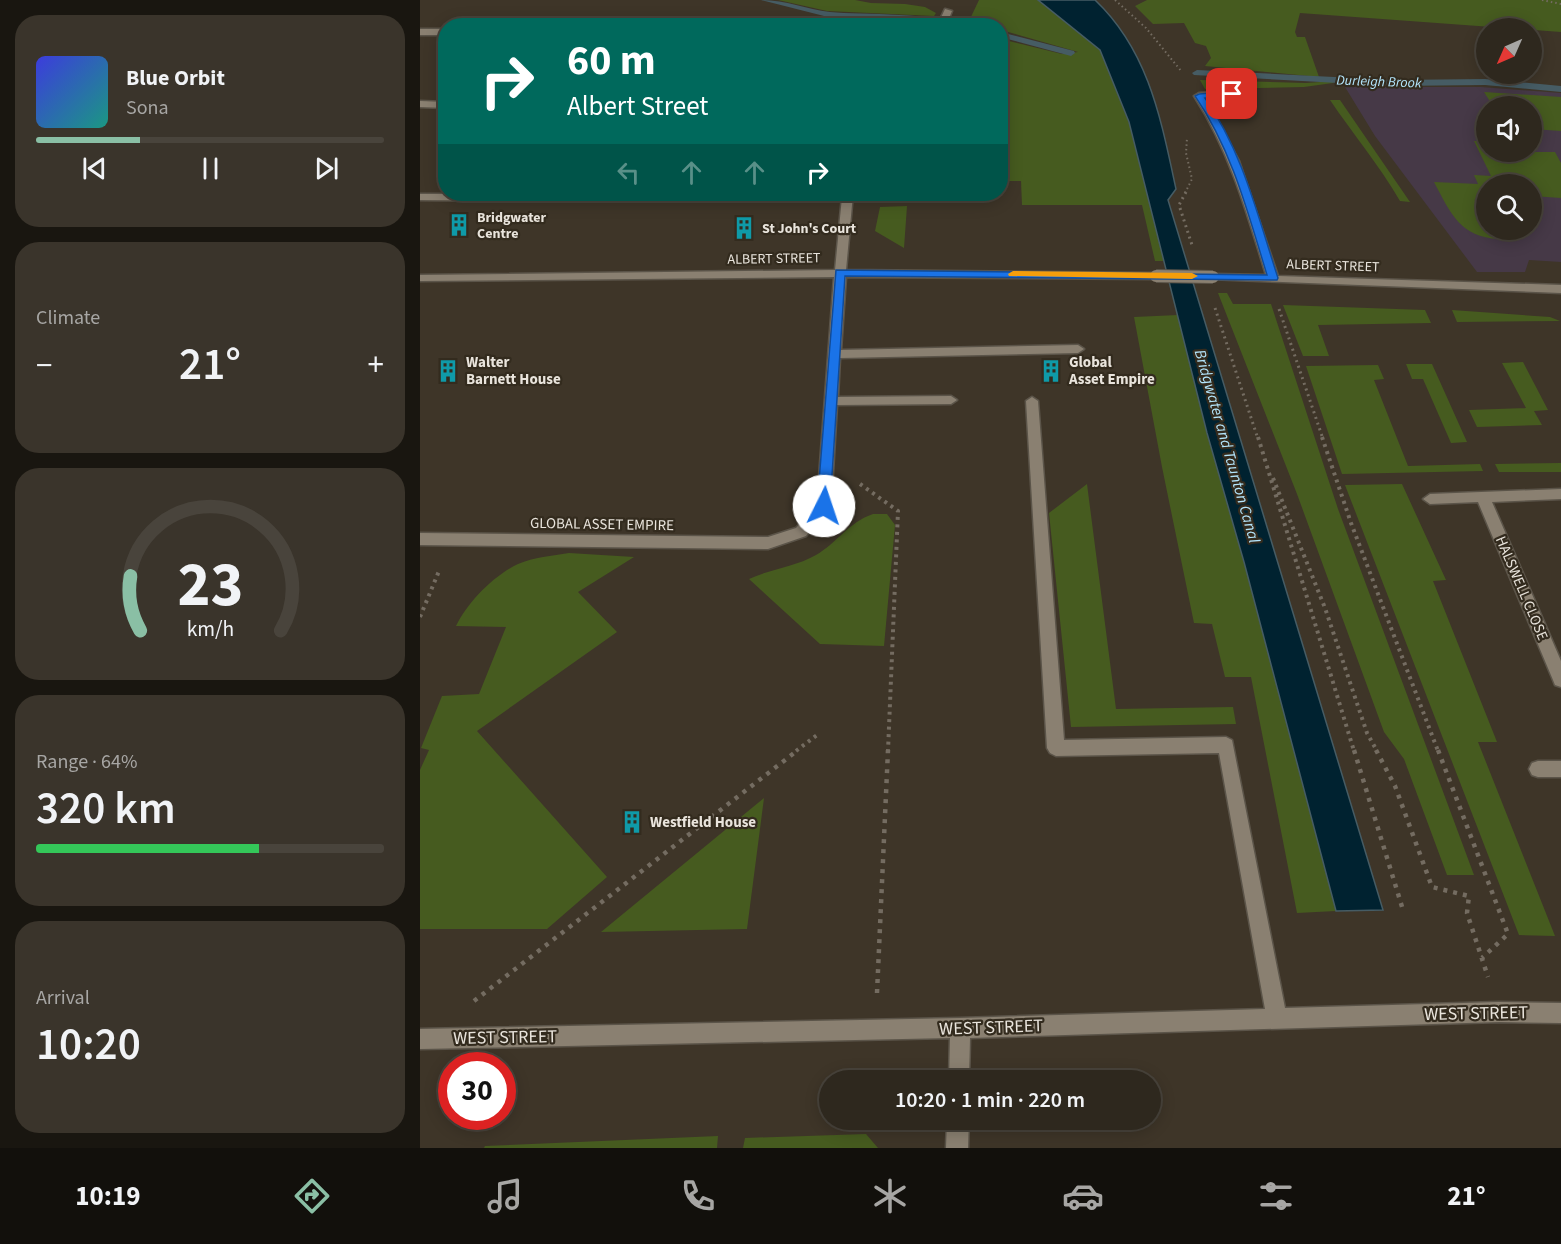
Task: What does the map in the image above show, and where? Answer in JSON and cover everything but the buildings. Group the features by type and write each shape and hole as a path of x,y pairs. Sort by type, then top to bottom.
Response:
{"street":[{"path":"945,18 948,11"},
{"path":"420,32 438,32"},
{"path":"1199,96 1249,92"},
{"path":"1199,96 1214,117 1237,165 1270,278"},
{"path":"420,104 438,105"},
{"path":"420,197 438,197"},
{"name":"GLOBAL ASSET EMPIRE","path":"420,539 768,543 801,532 824,506 847,201"},
{"name":"ALBERT STREET","path":"420,278 840,273 1156,276 1561,289"},
{"path":"834,354 1078,349"},
{"path":"831,401 951,400"},
{"path":"1032,401 1056,748 1226,746 1277,1019"},
{"path":"1430,499 1561,494"},
{"name":"HALSWELL CLOSE","path":"1483,497 1561,680"},
{"path":"1538,769 1561,769"},
{"name":"WEST STREET","path":"420,1040 960,1028 1499,1012 1561,1013"},
{"path":"958,1070 960,1028"},
{"path":"957,1148 958,1130"}],"path":[{"path":"1115,0 1166,50 1199,96 1188,122 1186,153 1192,179 1179,205 1195,252"},
{"path":"1542,0 1561,4"},
{"path":"1270,278 1351,523 1508,934 1482,958"},
{"path":"1213,303 1262,451 1403,910"},
{"path":"1262,451 1325,608 1367,733 1395,786 1432,888 1469,896 1467,913 1499,1012"},
{"path":"827,460 898,511 875,1030"},
{"path":"420,617 440,568 446,568"},
{"path":"472,1003 817,735"}],"shaded area":[{"path":"1345,87 1481,87 1561,93 1561,262 1529,260 1525,272 1477,272 1375,136"}],"green space":[{"path":"778,0 855,0 905,4 925,7 936,13 934,16 827,11"},
{"path":"979,0 1038,0 1100,50 1129,123 1164,261 1155,261 1142,205 1022,205 1021,181 1008,181 1008,41 1062,54 1078,52 1008,32 1008,18 970,18"},
{"path":"1147,0 1561,0 1561,32 1542,31 1542,18 1476,18 1476,26 1300,13 1295,32 1297,37 1305,37 1319,77 1205,66 1211,58 1206,46 1195,43 1184,23 1153,24 1135,6"},
{"path":"1200,80 1306,83 1334,81 1304,87 1205,89"},
{"path":"1484,92 1561,97 1561,131 1542,130 1542,96 1487,96"},
{"path":"1330,100 1340,100 1410,202 1400,201"},
{"path":"1542,152 1555,152 1561,163 1561,198 1542,197 1542,174 1490,174 1484,162 1542,162"},
{"path":"1434,182 1476,184 1476,234 1458,222"},
{"path":"907,206 904,248 875,231 880,207"},
{"path":"1218,293 1227,293 1233,304 1271,304 1338,509 1474,875 1447,875 1404,759 1384,732 1297,494"},
{"path":"1283,305 1425,310 1431,323 1318,325 1329,356 1303,356"},
{"path":"1452,310 1550,317 1560,321 1457,322"},
{"path":"1178,315 1207,433 1244,562 1336,911 1297,913 1251,677 1225,677 1212,624 1194,623 1134,317"},
{"path":"1523,362 1548,410 1534,411 1542,425 1477,427 1469,410 1526,408 1502,363"},
{"path":"1406,364 1432,364 1467,442 1451,443 1423,379 1412,379"},
{"path":"1378,365 1384,379 1374,380 1408,466 1480,464 1483,471 1342,474 1306,366"},
{"path":"1561,463 1561,472 1499,472 1495,464"},
{"path":"1087,484 1116,709 1233,707 1236,724 1071,727 1049,513"},
{"path":"1402,484 1446,580 1433,581 1497,742 1478,742 1555,936 1519,935 1345,485"},
{"path":"873,514 887,514 895,525 884,646 820,644 749,579 816,555 850,527"},
{"path":"569,553 634,557 578,592 617,632 477,731 607,877 547,929 420,929 420,770 429,750 421,748 442,696 479,694 506,627 456,626 482,590 499,575 530,560"},
{"path":"764,798 747,929 601,932"},
{"path":"866,1134 878,1148 743,1148 745,1138"},
{"path":"718,1136 717,1148 484,1148 485,1146"}],"water":[{"name":"Bridgwater and Taunton Canal","path":"1038,0 1095,0 1128,41 1150,88 1165,138 1176,189 1168,200 1383,910 1336,911 1244,562 1207,433 1129,122 1100,50"}],"waterway":[{"name":"Durleigh Brook","path":"765,0 828,14 891,18"},
{"name":"Durleigh Brook","path":"1008,36 1071,53"},
{"name":"Durleigh Brook","path":"1197,73 1393,83 1485,82 1561,89"}],"slow traffic":[{"path":"1013,274 1192,276"}],"place":[{"name":"Bridgwater Centre","path":"459,225"},
{"name":"St John's Court","path":"744,228"},
{"name":"Walter Barnett House","path":"448,371"},
{"name":"Global Asset Empire","path":"1051,371"},
{"name":"Westfield House","path":"632,822"}],"route":[{"path":"824,506 840,273 1273,278 1237,165 1214,117 1199,96 1232,94"}]}
